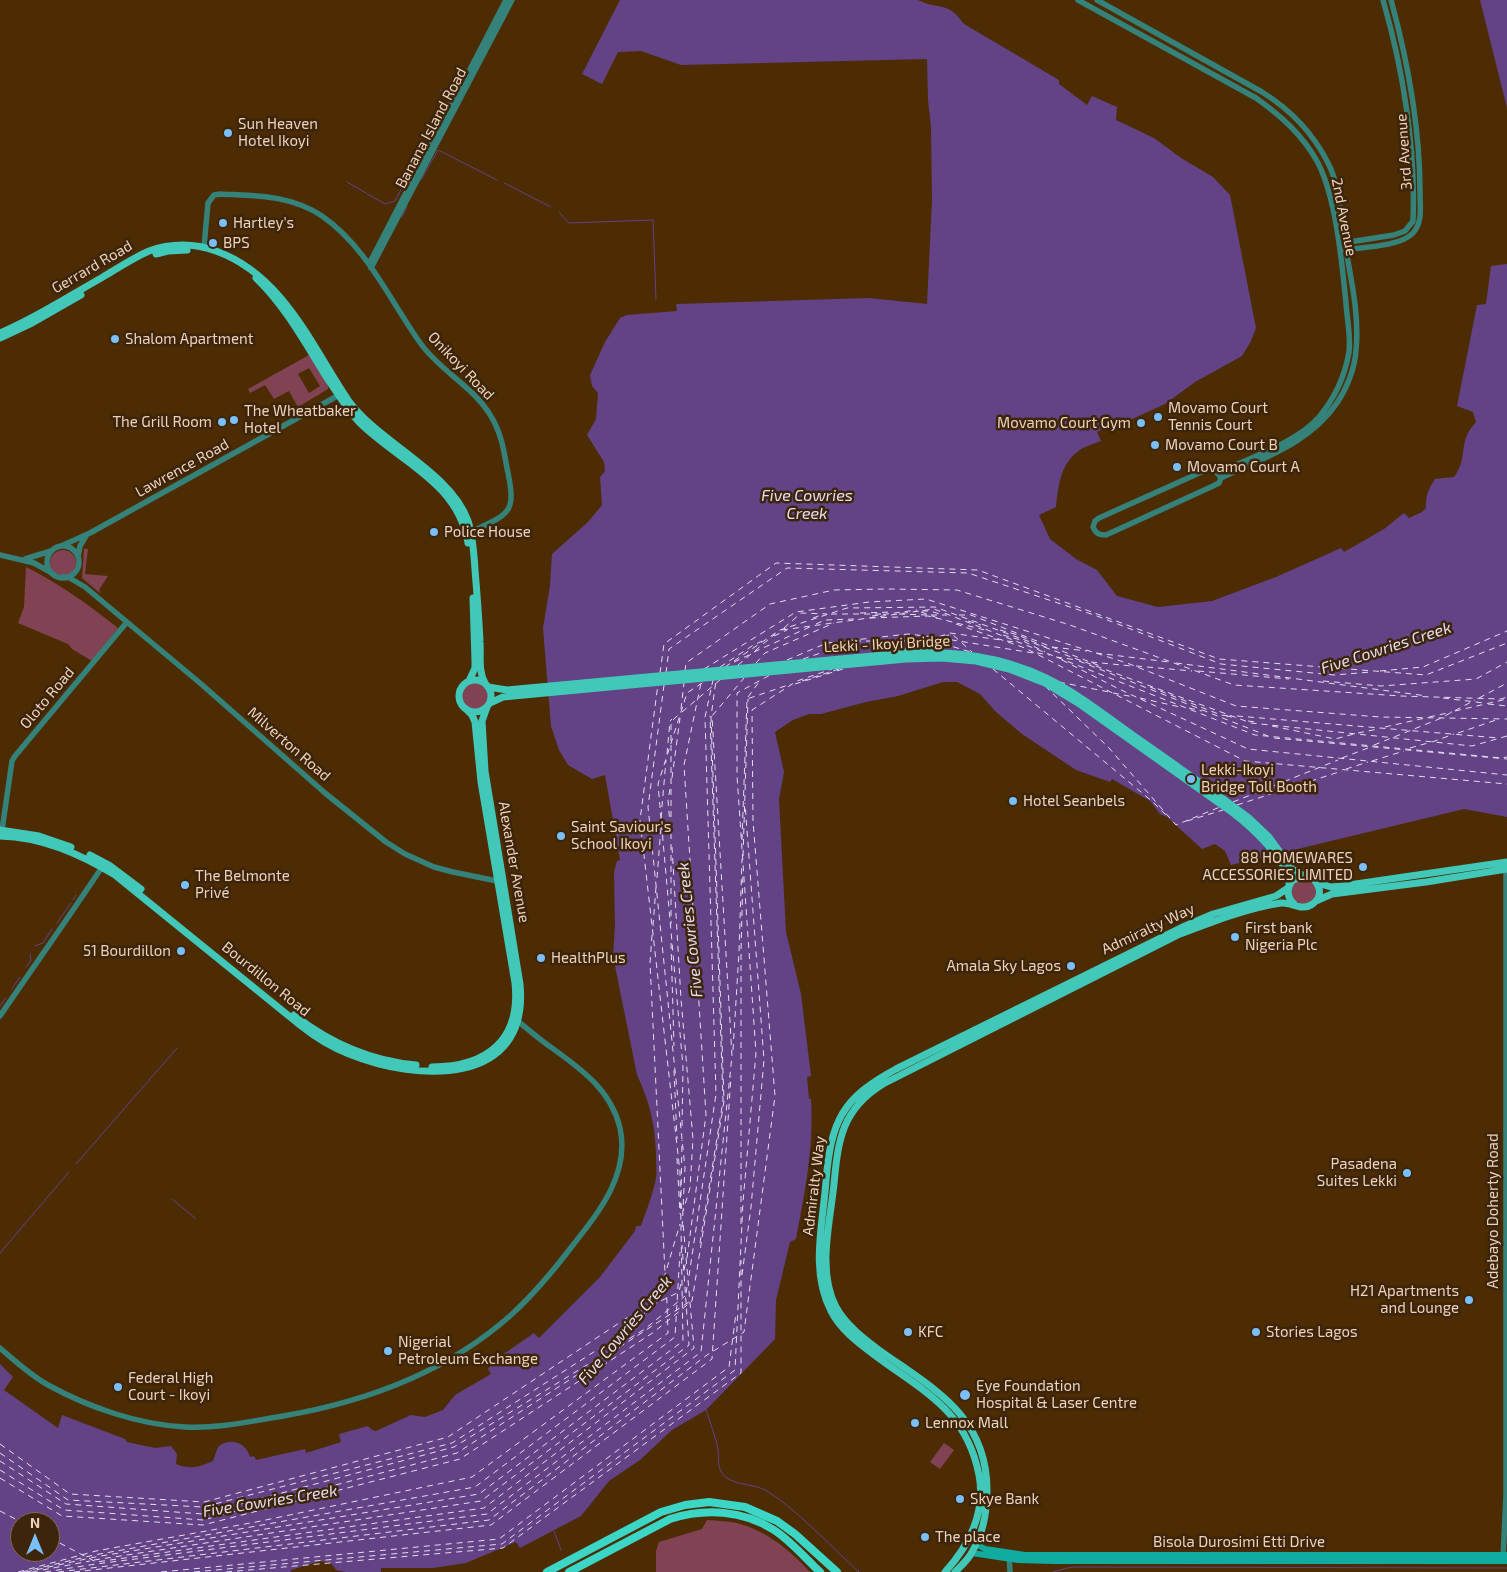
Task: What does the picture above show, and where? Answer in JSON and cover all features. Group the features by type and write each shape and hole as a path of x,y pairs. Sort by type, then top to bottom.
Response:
{"highway":[{"path":"547,1572 661,1512 685,1505 708,1502 745,1507 772,1518 795,1534 837,1572"},
{"path":"569,1572 670,1519 683,1515 707,1512 734,1514 763,1524 786,1539 820,1572"}],"main road":[{"name":"Gerrard Road","path":"0,333 28,320 150,251 176,245 202,249"},
{"path":"0,338 32,323 147,256 168,251 202,249 227,255 243,263 271,286 299,323 351,404 368,423 448,489 461,506 468,520 471,532 479,612 481,669 491,695 489,705"},
{"path":"202,249 240,266 267,289 288,315 339,395 364,427 445,492 455,506 463,521 468,546 475,642 475,668 470,681"},
{"name":"Lekki - Ikoyi Bridge","path":"507,693 920,658 959,658 993,664 1045,683 1078,703 1245,823 1288,868"},
{"path":"477,680 507,693 476,712 467,710 461,704 459,695 462,686 470,681 477,680"},
{"name":"Alexander Avenue","path":"489,705 482,721 485,771 510,933 522,996 516,1022"},
{"name":"Alexander Avenue","path":"467,710 475,722 479,764 497,881 510,933"},
{"name":"Bourdillon Road","path":"1,832 45,843 82,856 102,867 125,882 308,1031 350,1055 399,1068 433,1071 460,1070 476,1065 494,1054 512,1036 516,1022"},
{"name":"Bourdillon Road","path":"1,832 39,836 86,853 109,865 132,881 312,1028 328,1039 356,1052 379,1059 411,1065 441,1067 461,1065 491,1051 516,1022"},
{"path":"1288,868 1289,897 1294,904 1308,907 1332,894 1426,882 1506,866"},
{"path":"1317,883 1331,887 1506,866"},
{"path":"1288,868 1311,877 1317,883 1320,892 1316,902"},
{"path":"1289,886 1295,878 1303,875"},
{"name":"Admiralty Way","path":"945,1572 963,1549 973,1530 978,1512 980,1482 972,1448 960,1425 946,1409 862,1346 846,1331 832,1313 823,1292 819,1265 828,1165 832,1138 841,1116 848,1104 861,1091 896,1069 1185,926 1213,914 1276,896 1289,886"},
{"name":"Admiralty Way","path":"955,1572 972,1553 984,1516 987,1481 981,1452 968,1423 957,1408 942,1394 855,1330 837,1308 829,1290 826,1261 836,1158 840,1138 848,1119 864,1098 888,1081 1180,934 1211,922 1270,905 1294,904"},
{"name":"Bisola Durosimi Etti Drive","path":"978,1539 980,1546 984,1549 1008,1556 1505,1558"},
{"path":"972,1553 1008,1556"}],"street":[{"name":"Banana Island Road","path":"370,266 506,0"},
{"name":"Banana Island Road","path":"370,266 512,0"},
{"name":"2nd Avenue","path":"1078,0 1256,98 1294,128 1324,176 1334,217 1350,339 1345,368 1338,387 1319,418 1296,436 1219,475"},
{"name":"2nd Avenue","path":"1097,0 1281,104 1296,117 1312,136 1329,165 1338,200 1357,331 1354,362 1346,386 1337,403 1320,424 1298,441 1219,475"},
{"name":"3rd Avenue","path":"1338,248 1345,243 1405,232 1413,221 1412,164 1405,96 1383,0"},
{"name":"3rd Avenue","path":"1338,248 1346,250 1395,242 1412,234 1419,223 1420,163 1415,121 1411,92 1391,0"},
{"name":"Onikoyi Road","path":"202,249 208,203 214,196 220,194 269,196 291,201 321,216 337,227 370,266 425,349 478,399 495,424 510,481 512,498 509,510 501,518 471,532"},
{"name":"Lawrence Road","path":"61,546 90,533 339,395"},
{"name":"2nd Avenue","path":"1214,468 1219,475 1219,483 1106,535 1096,533 1093,527 1095,521 1099,518 1206,470 1214,468"},
{"path":"85,587 79,579 78,557 81,543 90,533"},
{"path":"25,560 61,546 72,548 78,557"},
{"path":"51,550 48,564 52,573"},
{"path":"0,555 34,563 62,577 72,575 78,567"},
{"name":"Milverton Road","path":"62,577 68,577 85,587 245,722 325,793 386,842 405,854 434,867 497,881"},
{"name":"Oloto Road","path":"1,832 12,761 127,622"},
{"name":"Adebayo Doherty Road","path":"1505,1558 1506,866"},
{"path":"0,1016 102,867"},
{"path":"0,1348 48,1385 105,1411 146,1422 186,1428 238,1424 322,1409 416,1378 465,1349 512,1314 558,1264 608,1197 620,1160 620,1128 613,1109 604,1093 582,1070 516,1022"},
{"path":"1008,1556 1010,1572"}],"shaded area":[{"path":"309,355 328,385 328,389 298,407 289,391 274,399 265,385 250,393 248,389","holes":["309,368 320,386 309,393 298,374"]},
{"path":"84,549 88,549 85,574 108,576 99,590 101,594 82,578"},
{"path":"63,550 72,554 76,563 72,572 63,576 54,572 50,563 54,554"},
{"path":"26,567 74,595 118,628 92,661 72,649 68,644 18,623 24,607"},
{"path":"475,683 484,687 488,696 484,705 475,709 466,705 462,696 466,687"},
{"path":"1304,878 1313,882 1317,891 1313,900 1304,904 1295,900 1291,891 1295,882"},
{"path":"944,1443 954,1450 940,1469 930,1462"},
{"path":"707,1520 737,1523 768,1536 786,1549 810,1572 656,1572 656,1551 659,1542 702,1529"}],"water":[{"name":"Five Cowries Creek","path":"620,0 918,0 953,12 964,24 1059,80 1059,84 1087,105 1092,96 1117,107 1116,120 1154,138 1181,158 1213,177 1230,195 1256,328 1251,341 1242,356 1195,382 1165,404 1132,419 1116,422 1097,432 1101,441 1078,451 1066,464 1061,478 1056,507 1039,515 1050,539 1076,559 1097,570 1117,596 1158,607 1212,601 1276,577 1341,548 1344,552 1384,529 1404,513 1409,518 1422,512 1426,508 1428,493 1435,479 1454,477 1458,471 1461,465 1464,444 1476,422 1473,412 1457,406 1477,305 1486,304 1491,266 1507,264 1507,817 1464,809 1231,865 1225,851 1215,844 1202,849 1167,817 1160,814 1150,801 1112,779 1110,782 1076,770 1022,734 996,712 980,694 957,682 943,682 898,696 821,714 809,714 793,720 775,732 784,772 779,799 786,932 801,994 811,1076 807,1077 812,1117 803,1204 796,1239 790,1242 776,1300 775,1339 706,1410 672,1430 640,1460 609,1481 581,1516 520,1548 516,1542 466,1563 433,1568 381,1568 381,1572 346,1572 336,1570 331,1563 320,1561 291,1570 291,1572 0,1572 0,1364 13,1377 4,1390 58,1428 62,1415 125,1439 127,1442 155,1448 171,1446 177,1454 176,1464 181,1466 195,1467 213,1461 218,1447 227,1442 241,1445 250,1457 254,1456 256,1460 305,1449 306,1453 341,1442 339,1434 368,1426 376,1431 411,1415 425,1417 443,1410 455,1395 491,1374 488,1369 495,1360 534,1333 539,1338 600,1277 635,1231 636,1226 641,1226 656,1178 656,1147 651,1115 637,1075 613,956 615,926 614,872 617,861 620,860 605,775 592,779 568,765 559,750 551,726 543,628 550,586 552,554 588,522 602,505 600,477 605,471 604,462 587,435 596,419 598,393 592,386 590,375 605,342 620,318 627,315 677,311 676,304 868,298 927,304 932,200 931,127 927,59 681,65 641,51 618,52 602,84 582,74"},
{"path":"1480,0 1507,0 1507,108"}],"waterway":[{"path":"440,90 444,92"},
{"path":"445,109 452,96 449,94"},
{"path":"421,180 438,150 497,180"},
{"path":"347,182 385,204 395,201 414,165"},
{"path":"504,183 551,207"},
{"path":"402,217 407,207"},
{"path":"559,212 569,223 653,220 656,299"},
{"path":"73,900 76,895"},
{"path":"57,923 71,903"},
{"path":"35,946 43,943 52,929"},
{"path":"26,967 31,961 30,954"},
{"path":"12,989 20,977"},
{"path":"0,1006 6,998"},
{"path":"76,1164 177,1048"},
{"path":"0,1253 69,1172"},
{"path":"172,1199 195,1218"},
{"path":"706,1410 717,1445 719,1467 722,1473 736,1482 762,1488 779,1499 859,1572"},
{"path":"554,1531 561,1550"},
{"path":"1053,1572 1075,1567 1507,1568"}],"ferry route":[{"path":"660,673 664,644 776,563 978,570 1219,659 1426,675 1507,643"},
{"path":"666,673 669,649 787,568 968,573 1097,616 1221,664 1334,675 1371,672"},
{"path":"685,671 686,663 770,604 834,590 957,590 1070,625 1234,685 1401,696 1501,699 1507,697"},
{"path":"704,669 796,612 869,602 926,599 1127,663 1236,706 1380,717 1507,719"},
{"path":"725,667 780,630 847,608 935,607 1251,723 1472,746 1507,736"},
{"path":"782,630 934,609 1255,735 1507,757"},
{"path":"872,616 917,610"},
{"path":"922,611 940,614"},
{"path":"860,613 893,612"},
{"path":"921,612 938,618"},
{"path":"784,628 801,613 827,614"},
{"path":"831,614 882,614"},
{"path":"899,614 927,615"},
{"path":"813,618 821,615"},
{"path":"931,615 947,615"},
{"path":"959,615 971,615 1100,666"},
{"path":"870,618 928,616 989,631"},
{"path":"816,624 825,620 854,619"},
{"path":"968,621 981,625"},
{"path":"756,663 765,653 834,623"},
{"path":"956,624 1025,648 1245,761 1507,784"},
{"path":"754,652 812,626"},
{"path":"774,636 787,630"},
{"path":"1000,630 1018,635 1048,648"},
{"path":"1380,671 1423,667 1507,631"},
{"path":"929,640 950,633 1001,640"},
{"path":"738,665 775,634"},
{"path":"787,660 827,643 908,634 934,637"},
{"path":"933,640 952,634 972,652"},
{"path":"1003,635 1021,640 1045,652"},
{"path":"940,638 1033,653"},
{"path":"720,667 762,641"},
{"path":"803,659 856,641 934,641 974,653"},
{"path":"898,650 925,641"},
{"path":"902,650 930,641"},
{"path":"1007,641 1015,642"},
{"path":"1052,647 1087,651"},
{"path":"1037,653 1050,655"},
{"path":"1096,653 1169,662"},
{"path":"734,662 749,655"},
{"path":"1056,657 1077,660"},
{"path":"1062,660 1119,689 1248,749 1507,775"},
{"path":"1079,661 1268,736"},
{"path":"1091,662 1132,666"},
{"path":"1323,681 1381,686 1476,679 1507,662"},
{"path":"1176,663 1427,696"},
{"path":"1136,666 1192,671"},
{"path":"795,684 846,668"},
{"path":"58,1572 489,1520 707,1355 744,1332 775,1096 753,821 752,710 797,681 832,669"},
{"path":"802,681 839,669"},
{"path":"993,669 1153,802 1169,818"},
{"path":"1198,671 1289,679"},
{"path":"194,1572 502,1544 735,1370 743,1202 756,1053 737,776 737,693 770,675"},
{"path":"45,1572 487,1514 701,1352 732,1056 712,716 744,678"},
{"path":"682,712 721,679"},
{"path":"689,1276 716,1094 705,717 713,680"},
{"path":"0,1478 62,1516 203,1525 460,1459 654,1332 692,1301 724,1101 711,717 716,680"},
{"path":"682,1126 683,1067 658,784 687,693 705,681"},
{"path":"748,697 759,682"},
{"path":"1059,682 1109,692"},
{"path":"681,709 684,683"},
{"path":"687,1258 706,1115 684,765 701,683"},
{"path":"1479,698 1507,683"},
{"path":"26,1572 95,1557 479,1494 683,1341 680,1172 640,820 658,684"},
{"path":"742,840 747,699 791,684"},
{"path":"664,685 648,807 685,1168 682,1230"},
{"path":"1045,686 1109,748 1176,825 1220,807"},
{"path":"1150,687 1221,715 1230,716"},
{"path":"1113,693 1134,697"},
{"path":"1140,698 1180,707"},
{"path":"1443,698 1484,703"},
{"path":"743,856 748,699"},
{"path":"1455,711 1507,699"},
{"path":"1374,745 1439,719 1475,700"},
{"path":"1488,704 1507,706"},
{"path":"1189,708 1202,711"},
{"path":"1429,717 1452,712"},
{"path":"671,741 671,722 679,714"},
{"path":"700,1243 723,1101 710,716"},
{"path":"1226,716 1237,718"},
{"path":"1237,716 1499,738"},
{"path":"672,778 680,718"},
{"path":"1385,727 1425,718"},
{"path":"667,754 670,721 672,719"},
{"path":"1458,733 1499,719"},
{"path":"1248,721 1256,722"},
{"path":"1272,726 1335,739 1354,734"},
{"path":"1358,733 1378,729"},
{"path":"1432,742 1454,734"},
{"path":"1274,738 1507,759"},
{"path":"1410,748 1428,743"},
{"path":"671,745 671,924"},
{"path":"1342,758 1368,748"},
{"path":"1372,761 1404,751"},
{"path":"661,818 666,760"},
{"path":"1233,802 1338,760"},
{"path":"1346,769 1368,762"},
{"path":"1237,805 1342,771"},
{"path":"670,789 668,800 670,825"},
{"path":"742,1275 751,1207 764,1060 745,803"},
{"path":"1187,821 1223,810"},
{"path":"657,878 661,827"},
{"path":"672,847 681,999 693,1139 690,1188 683,1211"},
{"path":"733,1050 742,859"},
{"path":"741,1224 741,952 743,873"},
{"path":"653,926 656,887"},
{"path":"652,935 650,963 665,1273"},
{"path":"671,943 674,1046"},
{"path":"674,1070 677,1139"},
{"path":"74,1572 491,1525 712,1359 731,1076"},
{"path":"681,1196 682,1140"},
{"path":"677,1158 680,1214"},
{"path":"681,1203 682,1211"},
{"path":"60,1543 96,1562 484,1508 694,1348 683,1223"},
{"path":"0,1453 68,1500 203,1507 452,1443 639,1323 664,1278 680,1224"},
{"path":"94,1560 481,1501 689,1345 682,1245"},
{"path":"22,1572 94,1555 475,1487 675,1337 680,1252"},
{"path":"226,1572 503,1548 741,1373 741,1260"},
{"path":"684,1270 686,1261"},
{"path":"18,1572 96,1551 256,1522 472,1477 668,1333 666,1277"},
{"path":"686,1293 688,1282"},
{"path":"0,1444 70,1494 204,1502 448,1437 628,1317 679,1292 681,1283"},
{"path":"0,1461 66,1504 203,1514 454,1447 645,1329 685,1296"},
{"path":"0,1470 64,1510 203,1520 457,1453 689,1302"},
{"path":"161,1572 499,1539 729,1367 736,1313"},
{"path":"0,1511 10,1516"},
{"path":"32,1572 90,1561"}],"place":[{"name":"Sun Heaven Hotel Ikoyi","path":"228,133"},
{"name":"Hartley's","path":"223,223"},
{"name":"BPS","path":"213,243"},
{"name":"Shalom Apartment","path":"115,339"},
{"name":"Movamo Court Tennis Court","path":"1158,417"},
{"name":"The Wheatbaker Hotel","path":"234,420"},
{"name":"The Grill Room","path":"222,422"},
{"name":"Movamo Court Gym","path":"1141,423"},
{"name":"Movamo Court B","path":"1155,445"},
{"name":"Movamo Court A","path":"1177,467"},
{"name":"Police House","path":"434,532"},
{"name":"Lekki-Ikoyi Bridge Toll Booth","path":"1191,779"},
{"name":"Hotel Seanbels","path":"1013,801"},
{"name":"Saint Saviour's School Ikoyi","path":"561,836"},
{"name":"88 HOMEWARES ACCESSORIES LIMITED","path":"1363,867"},
{"name":"The Belmonte Privé","path":"185,885"},
{"name":"First bank Nigeria Plc","path":"1235,937"},
{"name":"51 Bourdillon","path":"181,951"},
{"name":"HealthPlus","path":"541,958"},
{"name":"Amala Sky Lagos","path":"1071,966"},
{"name":"Pasadena Suites Lekki","path":"1407,1173"},
{"name":"H21 Apartments and Lounge","path":"1469,1300"},
{"name":"KFC","path":"908,1332"},
{"name":"Stories Lagos","path":"1256,1332"},
{"name":"Nigerial Petroleum Exchange","path":"388,1351"},
{"name":"Federal High Court - Ikoyi","path":"118,1387"},
{"name":"Eye Foundation Hospital & Laser Centre","path":"965,1395"},
{"name":"Lennox Mall","path":"915,1423"},
{"name":"Skye Bank","path":"960,1499"},
{"name":"The place","path":"925,1537"}]}
